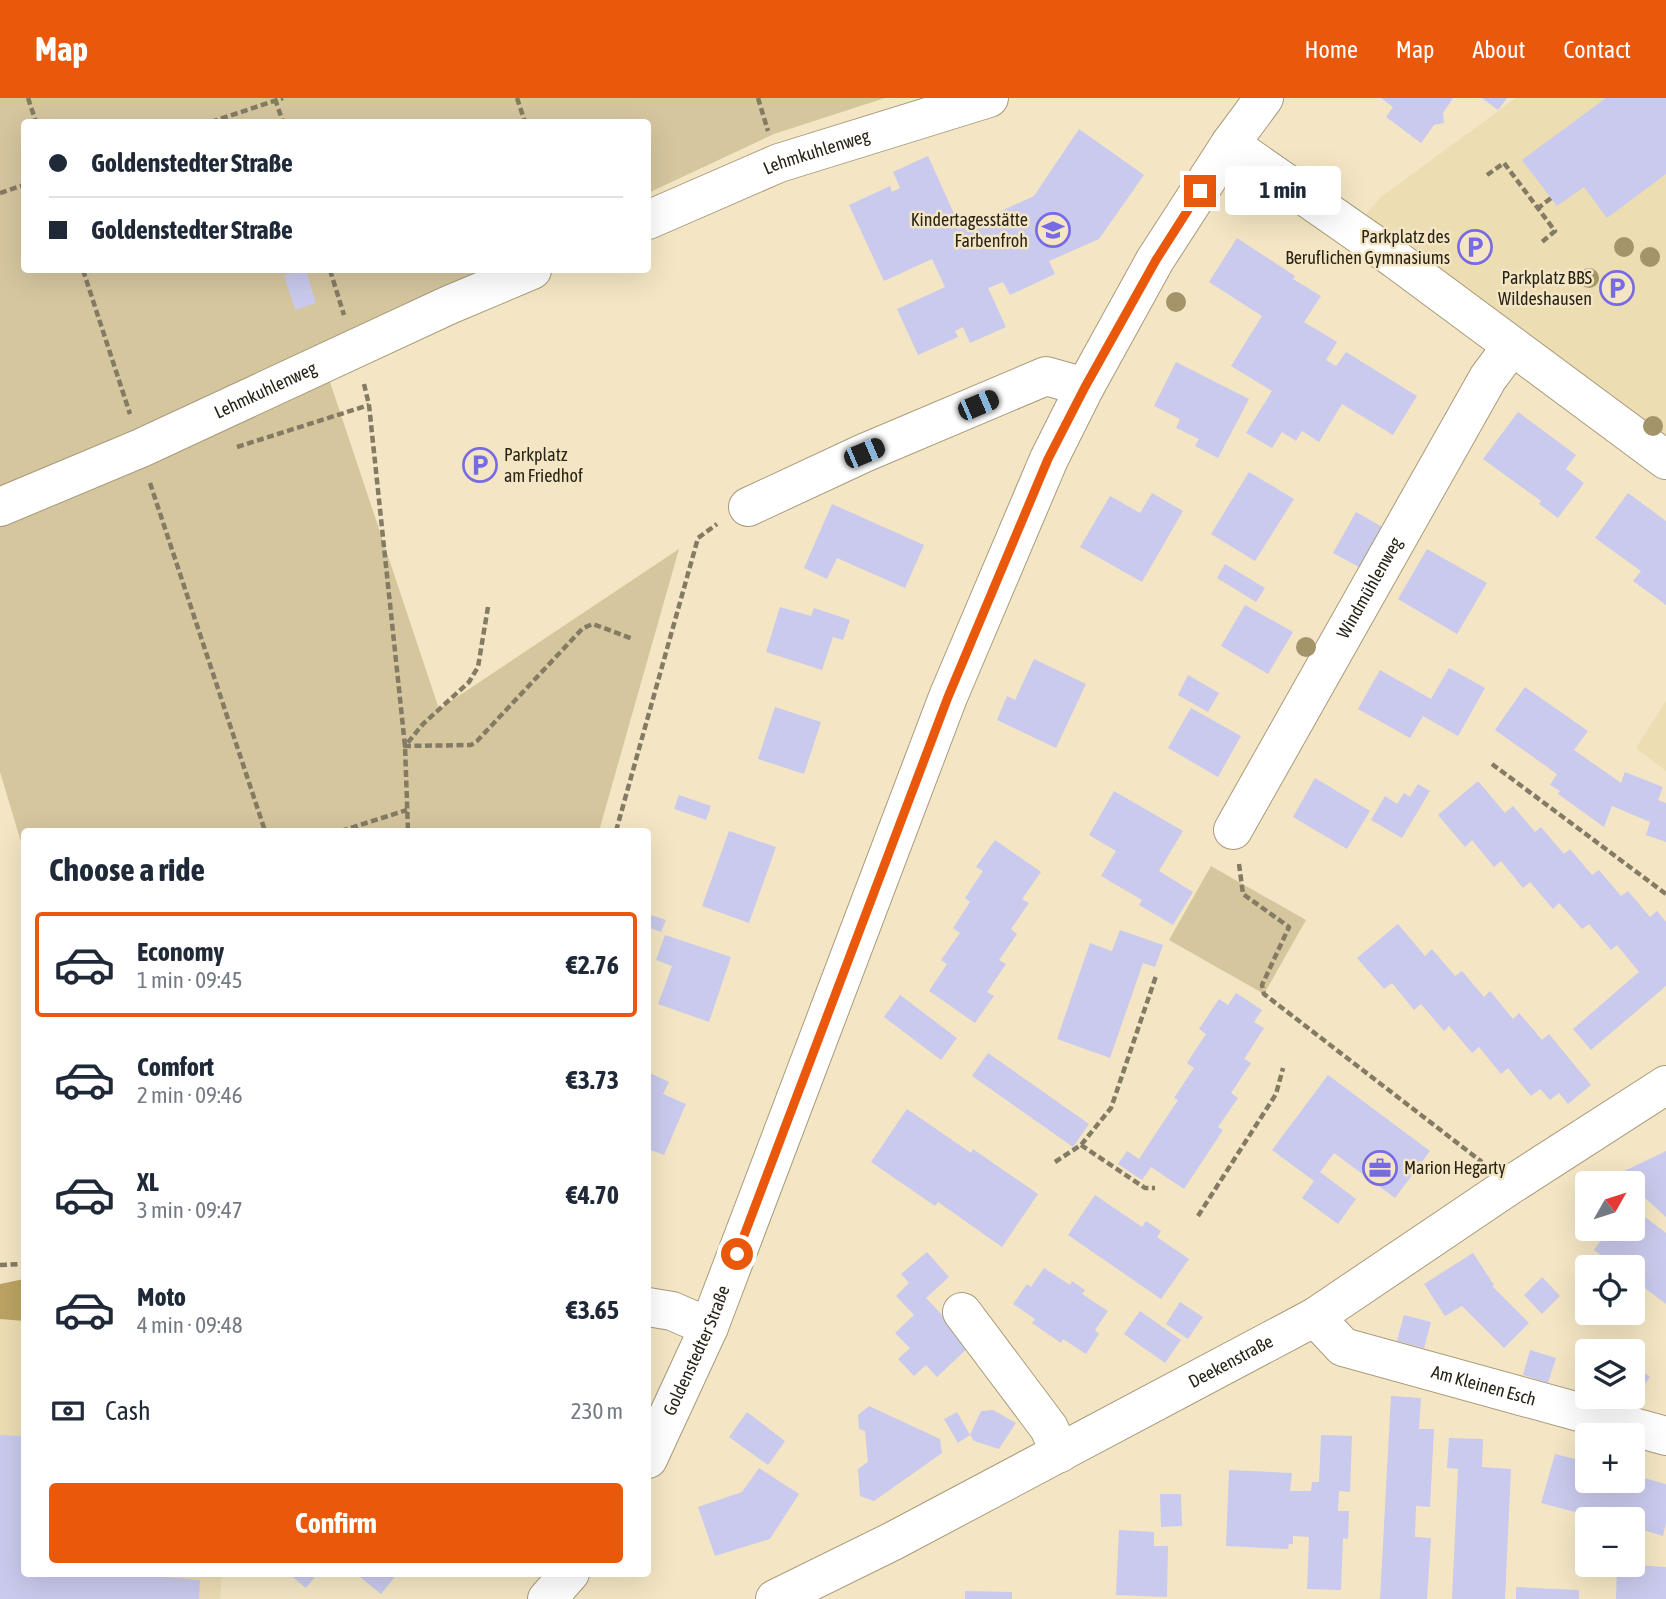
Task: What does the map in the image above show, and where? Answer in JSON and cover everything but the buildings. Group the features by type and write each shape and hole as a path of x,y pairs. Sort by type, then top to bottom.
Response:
{"street":[{"name":"Lehmkuhlenweg","path":"651,219 779,163 989,98"},
{"name":"Goldenstedter Straße","path":"651,1453 709,1327 948,697 1048,459 1156,260 1230,144 1264,98"},
{"path":"1230,144 1395,259 1666,460"},
{"name":"Lehmkuhlenweg","path":"0,507 141,448 525,273"},
{"name":"Windmühlenweg","path":"1233,830 1488,378 1521,354"},
{"path":"748,507 864,453 1046,376 1085,387"},
{"name":"Deekenstraße","path":"775,1599 893,1541 1315,1317 1509,1186 1666,1085"},
{"path":"651,1307 673,1311 709,1327"},
{"path":"962,1312 1049,1428 1060,1453"},
{"name":"Am Kleinen Esch","path":"1315,1317 1343,1347 1666,1436"},
{"path":"547,1599 566,1577"}],"path":[{"path":"28,98 35,119"},
{"path":"219,119 284,98"},
{"path":"517,98 524,119"},
{"path":"275,99 282,119"},
{"path":"1487,175 1504,163 1555,231 1542,242"},
{"path":"0,193 21,186"},
{"path":"1537,209 1551,198"},
{"path":"84,273 264,828"},
{"path":"331,273 369,405 405,746 408,828"},
{"path":"226,450 369,405"},
{"path":"617,828 698,538 723,519 748,507"},
{"path":"405,746 423,724 469,681 478,667 488,607"},
{"path":"405,746 471,745 583,628 593,624 633,639"},
{"path":"1492,764 1666,894"},
{"path":"350,828 407,810"},
{"path":"1233,830 1243,894 1289,927 1262,985 1264,994 1466,1148 1509,1186"},
{"path":"1055,1162 1081,1145 1111,1108 1156,976"},
{"path":"1198,1216 1276,1094 1283,1068"},
{"path":"1081,1145 1145,1188 1155,1188"},
{"path":"0,1265 21,1264"}],"shaded area":[{"path":"0,98 885,98 774,134 651,192 651,119 21,119 21,273 476,273 318,346 439,709 679,549 600,828 21,828 21,842 0,772"},
{"path":"1516,98 1666,98 1666,452 1360,221 1381,197"},
{"path":"1666,701 1666,771 1636,748"},
{"path":"1211,866 1306,920 1264,994 1169,940"},
{"path":"21,1280 21,1321 0,1319 0,1284"},
{"path":"0,1319 21,1321 21,1577 222,1577 220,1599 0,1599"}],"place":[{"name":"Kindertagesstätte Farbenfroh","path":"1053,230"},
{"name":"Parkplatz des Beruflichen Gymnasiums","path":"1475,247"},
{"name":"Parkplatz BBS Wildeshausen","path":"1617,288"},
{"name":"Parkplatz am Friedhof","path":"480,465"},
{"name":"Marion Hegarty","path":"1380,1168"}],"route":[{"path":"737,1254 948,697 1048,459 1156,260 1200,191"}]}
